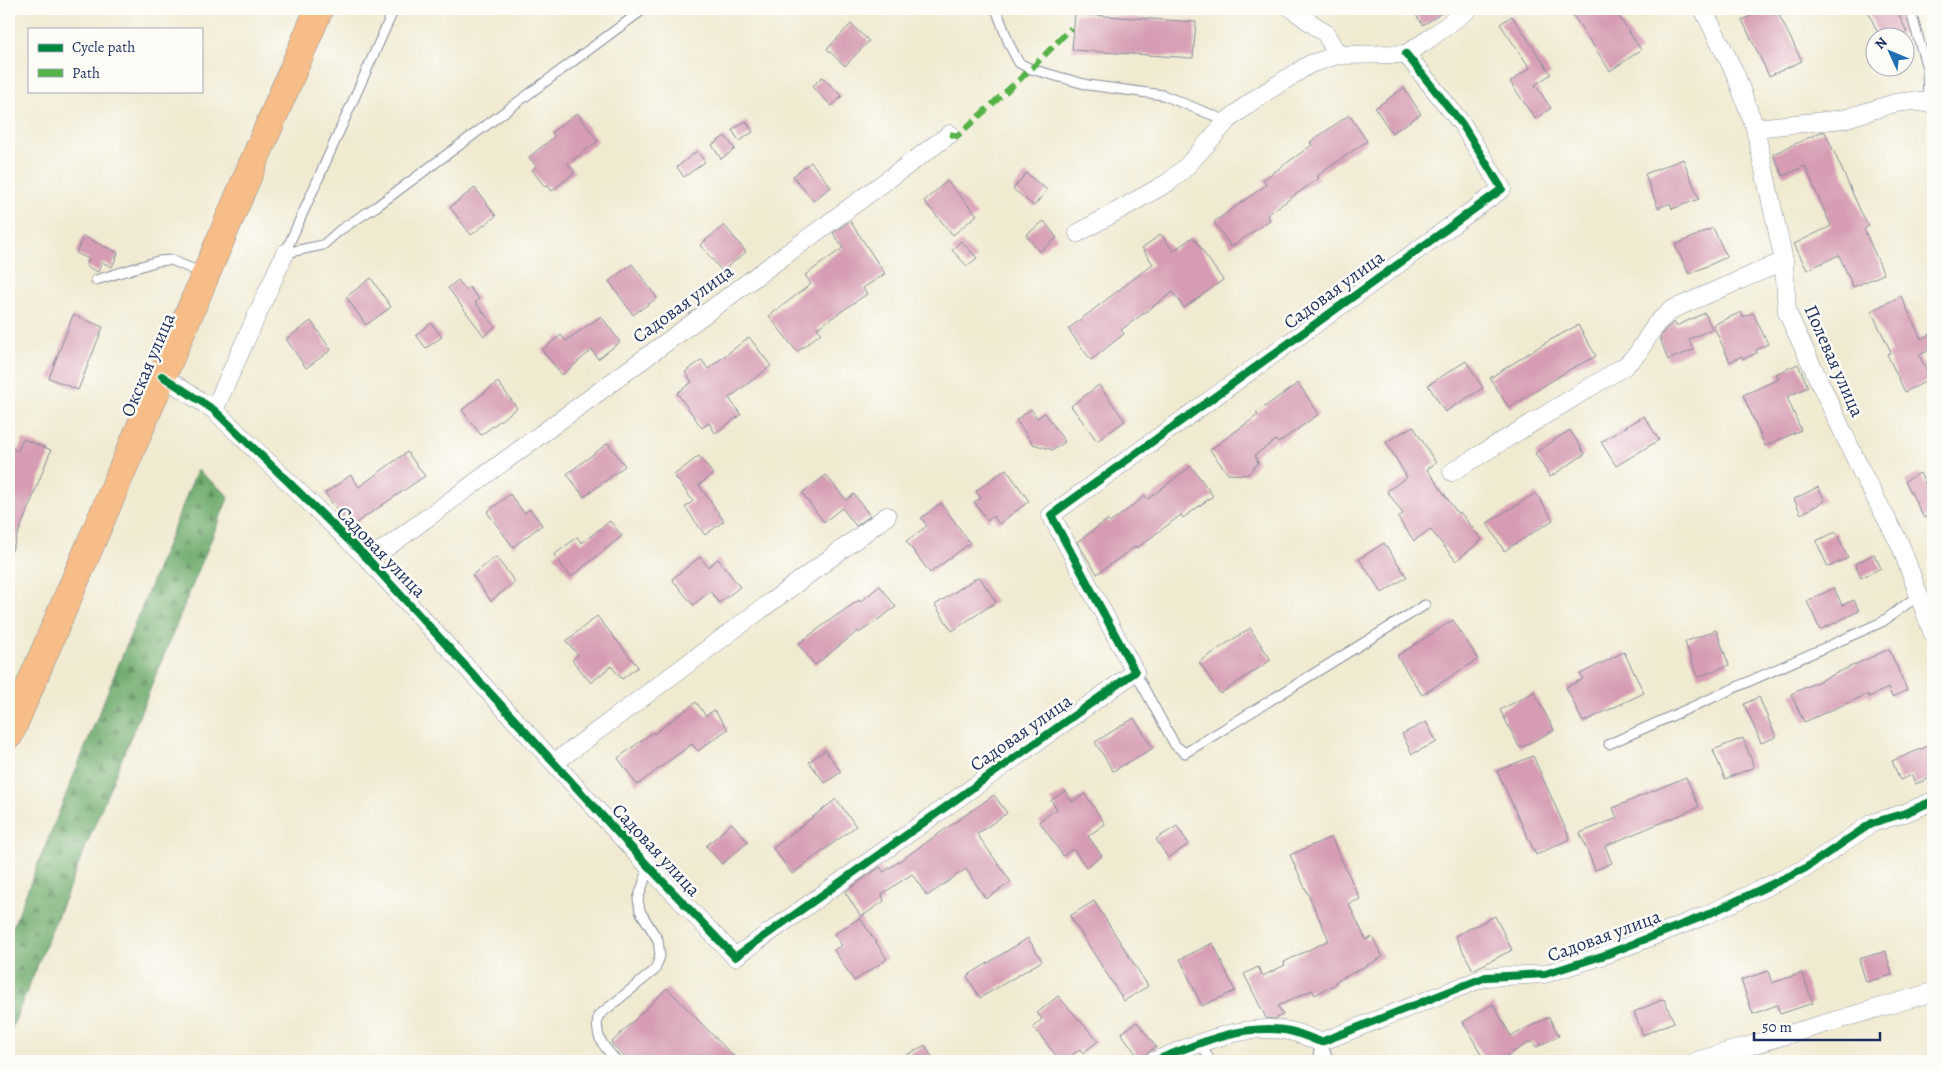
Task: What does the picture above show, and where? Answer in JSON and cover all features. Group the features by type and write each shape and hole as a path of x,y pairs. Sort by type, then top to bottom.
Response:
{"main road":[{"name":"Окская улица","path":"9,735 204,274 319,9"}],"street":[{"path":"1292,9 1325,34 1338,56"},
{"path":"1078,232 1169,182 1187,166 1227,121 1255,99 1310,64 1338,56 1406,54 1469,9"},
{"name":"Полевая улица","path":"1703,9 1736,73 1755,128 1784,261 1787,312 1862,473 1900,544 1933,634"},
{"name":"Садовая улица","path":"162,376 214,410 366,557 649,867 735,957 1135,672 1051,515 1502,189 1462,124 1406,54"},
{"path":"1755,128 1844,119 1894,103 1913,101 1931,103"},
{"name":"Садовая улица","path":"366,557 386,548 950,134"},
{"path":"214,410 285,253"},
{"path":"1452,472 1625,366 1637,354 1656,324 1671,310 1784,261"},
{"path":"554,763 887,516"},
{"name":"Садовая улица","path":"1321,1042 1486,977 1545,974 1605,955 1704,916 1804,869 1872,823 1906,813 1933,801"},
{"path":"1697,1061 1933,992"},
{"path":"1154,1061 1201,1042 1249,1029 1285,1030 1321,1042"}],"lane":[{"path":"285,253 394,9"},
{"path":"285,253 322,245 644,9"},
{"path":"996,9 1018,63 1031,69 1088,85 1163,95 1227,121"},
{"path":"1910,9 1927,68 1931,103"},
{"path":"96,280 158,261 171,260 204,274"},
{"path":"1609,744 1882,622 1918,595"},
{"path":"1135,672 1175,745 1185,753 1425,605"},
{"path":"617,1061 605,1049 596,1030 598,1016 655,970 658,963 660,956 658,940 640,911 638,899 649,867"},
{"path":"1201,1042 1210,1061"},
{"path":"1317,1061 1321,1042"},
{"path":"1321,1042 1329,1061"}],"green space":[{"path":"197,470 229,496 9,1035 9,936"}],"building":[{"path":"1412,9 1448,9 1423,25"},
{"path":"1569,9 1614,9 1641,50 1610,71"},
{"path":"1765,9 1776,9 1802,61 1769,76 1742,20"},
{"path":"1867,9 1896,9 1905,28 1876,28"},
{"path":"1075,14 1196,22 1193,58 1072,50"},
{"path":"1512,16 1551,74 1535,85 1551,108 1535,119 1510,82 1530,68 1500,24"},
{"path":"851,24 869,41 845,66 827,49"},
{"path":"822,77 842,96 832,106 812,87"},
{"path":"1404,88 1421,114 1392,133 1375,108"},
{"path":"577,113 598,141 568,164 575,172 552,191 547,185 545,187 532,170 536,166 529,157 555,136 552,132"},
{"path":"1349,115 1367,141 1317,176 1319,178 1267,215 1270,220 1231,247 1214,222 1266,185 1263,180 1312,145 1310,142"},
{"path":"746,121 753,132 739,141 732,130"},
{"path":"1821,132 1825,132 1869,226 1864,229 1884,274 1853,287 1839,255 1807,270 1794,244 1831,226 1805,166 1783,176 1773,154"},
{"path":"725,136 735,149 721,159 712,145"},
{"path":"697,151 705,162 684,177 677,167"},
{"path":"1683,159 1699,199 1672,209 1670,203 1658,208 1645,174"},
{"path":"811,162 831,187 813,201 793,176"},
{"path":"1026,173 1047,190 1034,206 1013,189"},
{"path":"947,181 977,215 953,235 924,201"},
{"path":"475,188 496,216 471,235 450,207"},
{"path":"850,221 885,274 863,288 867,294 817,328 821,333 797,352 769,316 811,284 805,275 843,248 833,233"},
{"path":"1044,221 1057,238 1039,252 1026,235"},
{"path":"724,225 746,252 722,271 700,245"},
{"path":"1713,228 1727,257 1689,274 1675,245"},
{"path":"1161,234 1173,251 1193,237 1223,280 1184,308 1173,292 1121,330 1124,334 1091,360 1068,329 1153,264 1142,248"},
{"path":"83,236 118,253 112,267 102,262 98,272 86,266 89,259 76,253"},
{"path":"961,241 977,258 967,266 952,250"},
{"path":"632,264 657,298 633,315 609,281"},
{"path":"371,278 391,307 366,325 346,297"},
{"path":"458,280 466,290 469,287 479,299 475,302 495,327 484,336 448,288"},
{"path":"1901,296 1921,339 1933,333 1933,349 1919,355 1931,379 1905,392 1887,354 1891,352 1871,311"},
{"path":"1741,312 1743,317 1753,313 1768,344 1756,350 1757,353 1743,359 1742,356 1730,362 1713,325"},
{"path":"1705,313 1712,329 1689,339 1693,350 1668,360 1660,338 1664,331 1674,322 1676,326"},
{"path":"73,315 103,327 78,390 49,378"},
{"path":"601,316 620,342 598,359 592,350 562,375 542,350 561,335 566,341"},
{"path":"311,321 331,350 306,368 286,339"},
{"path":"431,323 442,337 426,348 416,335"},
{"path":"1578,325 1596,356 1569,370 1509,408 1490,378 1545,343"},
{"path":"749,337 771,366 729,398 741,415 715,433 709,423 702,428 677,393 692,382 685,372 702,360 708,369"},
{"path":"1466,361 1483,388 1445,412 1428,385"},
{"path":"1798,364 1808,387 1787,397 1801,430 1765,446 1743,395 1779,379 1776,374"},
{"path":"498,382 517,408 481,435 462,410"},
{"path":"1298,383 1319,414 1278,443 1276,440 1255,455 1258,463 1247,475 1228,474 1210,450 1258,415 1256,413"},
{"path":"1099,385 1125,421 1097,441 1071,406"},
{"path":"1031,409 1037,418 1045,413 1065,442 1053,450 1033,444 1016,420"},
{"path":"1644,416 1659,440 1616,466 1601,442"},
{"path":"1413,426 1436,463 1427,469 1458,514 1460,512 1482,540 1456,561 1430,529 1414,541 1398,518 1403,514 1387,491 1407,477 1386,442"},
{"path":"1570,430 1585,454 1550,477 1535,453"},
{"path":"23,439 51,450 10,555 9,447 18,451"},
{"path":"608,443 625,466 584,497 567,474"},
{"path":"407,452 425,476 350,527 325,493 351,475 359,487"},
{"path":"699,456 713,474 699,485 724,521 705,535 685,507 693,501 674,475"},
{"path":"1191,466 1213,496 1183,518 1181,515 1137,548 1136,546 1097,574 1077,542 1107,520 1110,523 1145,496 1148,499"},
{"path":"1006,469 1029,501 999,524 993,516 988,521 974,502 981,498 976,491"},
{"path":"1920,473 1933,500 1933,513 1924,518 1905,481"},
{"path":"826,475 846,500 854,494 870,516 856,526 842,508 824,522 802,493"},
{"path":"1818,487 1825,501 1801,514 1794,499"},
{"path":"1536,493 1553,520 1504,551 1487,523"},
{"path":"510,494 524,513 530,509 542,525 513,547 487,512"},
{"path":"941,503 970,543 930,573 906,541 927,526 921,518"},
{"path":"610,521 622,536 571,577 554,555 577,537 582,543"},
{"path":"1836,532 1848,558 1828,567 1816,541"},
{"path":"1384,543 1407,577 1382,593 1359,559"},
{"path":"1874,554 1881,568 1861,578 1855,564"},
{"path":"496,557 515,582 491,601 472,575"},
{"path":"700,557 708,567 718,559 740,587 719,603 710,591 693,605 672,579"},
{"path":"979,576 996,602 952,631 935,605"},
{"path":"880,586 896,607 859,633 858,631 815,665 798,644 859,600 860,602"},
{"path":"1834,588 1842,605 1854,600 1859,611 1820,630 1807,601"},
{"path":"597,616 638,667 622,679 611,666 591,683 572,660 578,655 566,641"},
{"path":"1453,620 1478,659 1422,695 1397,656"},
{"path":"1250,628 1271,660 1220,694 1199,662"},
{"path":"1716,630 1729,665 1698,677 1685,642"},
{"path":"1889,649 1907,690 1892,697 1888,688 1869,697 1868,694 1804,722 1791,694"},
{"path":"1624,652 1644,693 1583,722 1566,687 1583,679 1580,674"},
{"path":"1534,692 1554,730 1520,748 1500,710"},
{"path":"1759,697 1776,737 1761,743 1744,704"},
{"path":"696,702 706,716 714,710 728,729 698,751 692,744 637,785 618,758"},
{"path":"1134,718 1153,748 1113,771 1095,742"},
{"path":"1426,722 1437,742 1412,754 1402,734"},
{"path":"1743,738 1754,767 1725,779 1713,750"},
{"path":"1933,744 1933,777 1915,784 1912,775 1900,780 1892,761"},
{"path":"825,750 841,772 825,783 809,762"},
{"path":"1533,756 1570,839 1536,855 1497,771"},
{"path":"1686,777 1699,807 1605,846 1612,863 1595,870 1580,833 1617,818 1613,808"},
{"path":"1065,791 1072,802 1085,794 1105,824 1088,836 1102,856 1086,867 1073,849 1063,856 1039,821 1057,809 1051,800"},
{"path":"994,795 1007,813 977,834 1011,882 986,899 966,869 927,896 912,874 882,894 884,901 861,917 845,892 880,867 884,872"},
{"path":"836,799 856,826 792,874 773,848"},
{"path":"732,823 748,842 722,864 706,846"},
{"path":"1177,826 1189,844 1168,858 1156,839"},
{"path":"1331,837 1360,899 1349,904 1366,940 1372,937 1383,957 1335,982 1336,984 1315,995 1312,990 1278,1006 1283,1015 1275,1019 1266,1018 1244,974 1258,967 1263,976 1285,965 1284,962 1329,940 1290,855"},
{"path":"1094,901 1148,986 1124,1001 1070,916"},
{"path":"1495,916 1512,950 1473,970 1455,936"},
{"path":"860,918 887,959 854,981 834,950 842,945 834,934"},
{"path":"1028,938 1042,961 980,998 967,976"},
{"path":"1213,943 1235,991 1202,1006 1180,959"},
{"path":"1886,951 1892,975 1866,982 1859,959"},
{"path":"1768,971 1772,983 1802,973 1813,1003 1780,1014 1777,1005 1753,1014 1741,980"},
{"path":"667,988 738,1061 628,1061 611,1043"},
{"path":"1058,996 1098,1041 1083,1053 1080,1049 1065,1061 1061,1061 1033,1027 1042,1019 1037,1013"},
{"path":"1664,999 1674,1022 1643,1035 1634,1012"},
{"path":"1493,1004 1511,1036 1549,1017 1559,1036 1536,1047 1532,1041 1497,1061 1485,1061 1463,1022"},
{"path":"1137,1022 1156,1047 1140,1059 1121,1033"},
{"path":"925,1045 934,1061 896,1061"}],"marked path":[{"path":"950,134 957,136 1031,69 1071,28"}],"cycle path":[{"path":"162,376 214,410 366,557 649,867 735,957 1135,672 1051,515 1502,189 1462,124 1406,54"},
{"path":"1154,1061 1218,1037 1250,1030 1289,1031 1321,1042 1486,977 1545,974 1605,955 1704,916 1804,869 1872,823 1905,813 1933,801"}]}
